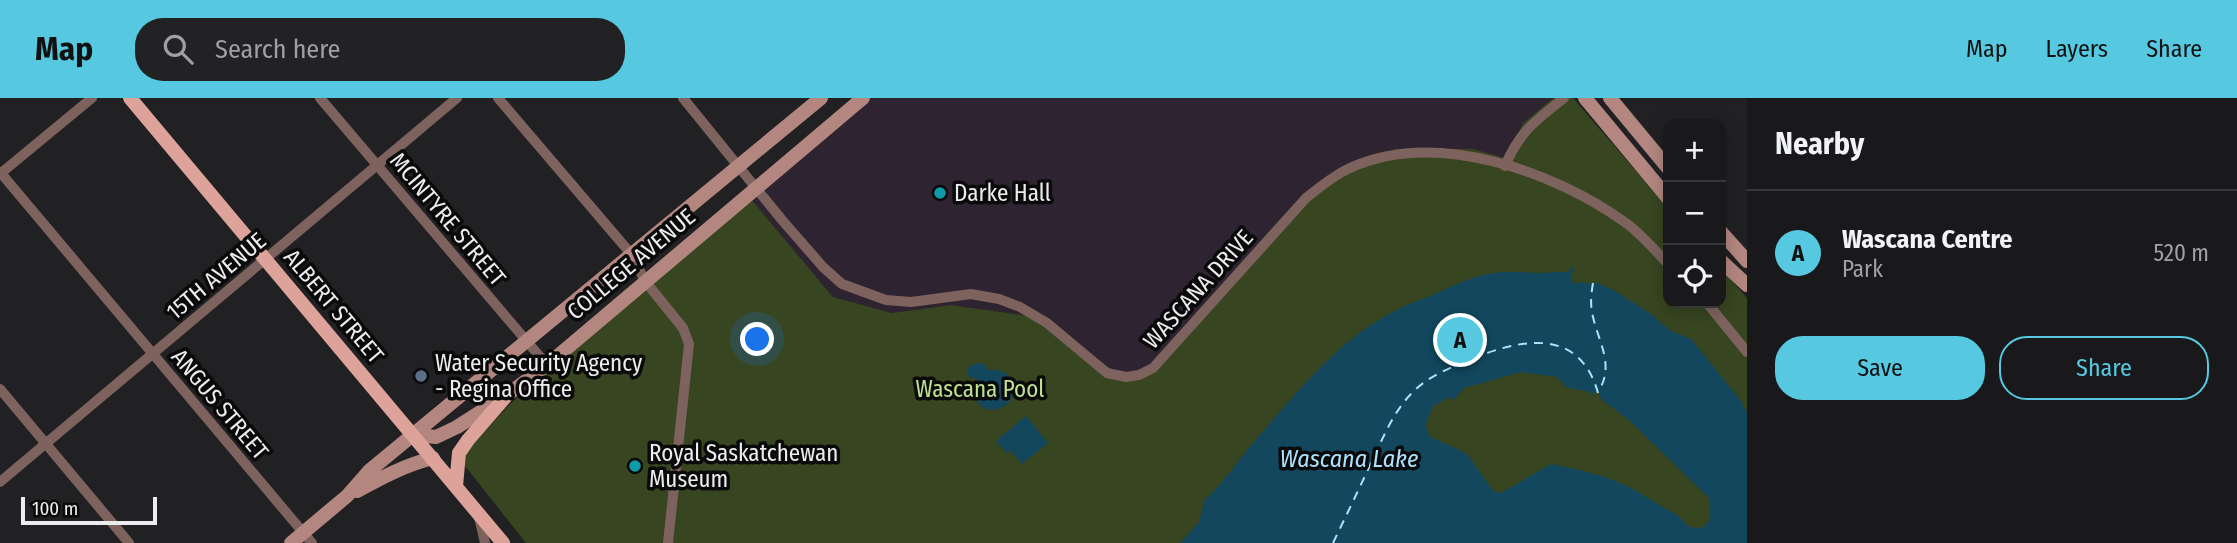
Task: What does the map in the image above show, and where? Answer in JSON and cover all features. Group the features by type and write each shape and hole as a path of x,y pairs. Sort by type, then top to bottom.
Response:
{"main road":[{"name":"ALBERT STREET","path":"130,98 503,543"},
{"name":"COLLEGE AVENUE","path":"291,543 307,538 369,471 821,98"},
{"name":"COLLEGE AVENUE","path":"414,435 436,437 457,427 547,365 863,98"},
{"path":"1585,98 1663,192"},
{"path":"1611,98 1663,162"},
{"path":"1726,238 1747,261"},
{"path":"1726,266 1747,285"},
{"path":"456,485 459,453 507,395"},
{"name":"COLLEGE AVENUE","path":"347,496 409,464 433,458"}],"street":[{"path":"0,173 92,98"},
{"name":"MCINTYRE STREET","path":"320,98 547,365"},
{"name":"15TH AVENUE","path":"0,482 457,98"},
{"path":"498,98 632,255 645,281 683,328 689,344 668,543"},
{"name":"WASCANA DRIVE","path":"683,98 823,267 842,284 886,300 911,302 971,293 999,299 1020,307 1047,323 1100,369 1126,377 1139,375 1153,368 1306,198 1342,172 1380,158 1404,153 1448,153 1505,166 1556,183 1627,224 1663,259"},
{"path":"1505,166 1518,138 1564,98"},
{"name":"ANGUS STREET","path":"0,173 307,538"},
{"path":"1711,308 1747,352"},
{"path":"0,389 129,543"},
{"path":"478,513 485,543"}],"shaded area":[{"path":"872,98 1553,98 1523,123 1506,158 1473,149 1396,149 1152,364 1138,371 1125,373 951,305 892,313 833,297 751,199"}],"green space":[{"name":"Wascana Pool","path":"1553,98 1573,98 1663,202 1663,308 1726,308 1726,274 1747,298 1747,543 526,543 465,466 466,452 510,404 751,199 833,297 892,313 951,305 1050,319 1099,361 1125,373 1138,371 1152,364 1286,214 1350,166 1396,149 1473,149 1506,158 1523,123"}],"water":[{"name":"Wascana Lake","path":"1572,266 1573,284 1582,282 1593,285 1595,282 1613,290 1651,314 1669,330 1691,339 1741,401 1747,413 1747,543 1180,543 1199,522 1205,499 1248,448 1320,368 1358,334 1404,306 1482,275 1506,272 1568,273","holes":["1521,372 1557,377 1567,388 1587,391 1592,395 1596,391 1600,394 1599,397 1631,422 1709,498 1710,519 1704,527 1689,526 1672,512 1612,480 1551,464 1501,493 1494,492 1467,454 1429,436 1426,425 1432,407 1449,397 1454,400 1464,388"]},
{"path":"977,363 985,364 988,370 999,370 1010,378 1014,393 1002,408 987,409 976,399 974,390 977,379 969,377 967,371"},
{"path":"1026,416 1048,443 1022,464 1011,451 1007,453 996,441"}],"ferry route":[{"path":"1593,283 1592,313 1605,364 1603,382 1598,392"},
{"path":"1333,543 1394,417 1412,393 1438,374 1506,347 1544,343 1562,347 1577,356 1589,371 1598,393"}],"place":[{"name":"Darke Hall","path":"940,193"},
{"name":"Wascana Centre","path":"1460,340"},
{"name":"Water Security Agency - Regina Office","path":"421,376"},
{"name":"Royal Saskatchewan Museum","path":"635,466"}]}
